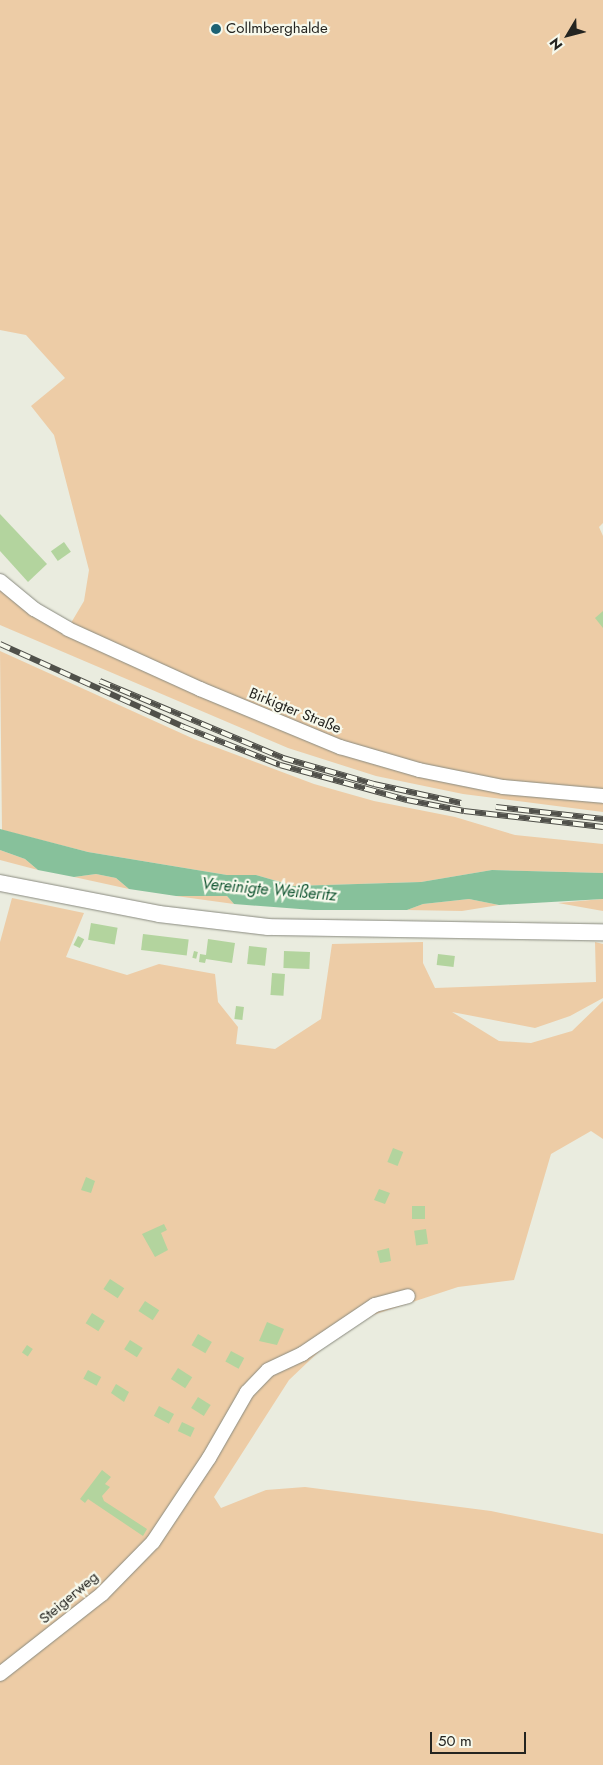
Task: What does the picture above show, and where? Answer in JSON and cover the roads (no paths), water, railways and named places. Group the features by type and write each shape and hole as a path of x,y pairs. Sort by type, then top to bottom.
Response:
{"main road":[{"path":"0,883 159,914 268,927 338,930 547,929 603,932"}],"street":[{"name":"Birkigter Straße","path":"0,581 34,609 68,628 200,689 340,747 419,770 503,787 603,796"},
{"name":"Steigerweg","path":"0,1674 102,1594 153,1542 209,1458 243,1389 268,1370 302,1354 375,1306 408,1296"}],"water":[{"name":"Vereinigte Weißeritz","path":"0,829 88,852 227,875 256,875 294,886 421,882 492,870 603,873 603,899 499,905 469,899 423,904 407,910 313,910 234,904 227,896 176,896 129,889 116,878 96,874 74,877 38,870 25,859 0,850"}],"railway":[{"path":"0,644 184,727 280,765 407,800 464,811 603,827"},
{"path":"100,681 283,758 374,784 461,803"},
{"path":"496,807 603,819"}],"place":[{"name":"Collmberghalde","path":"216,29"}]}
